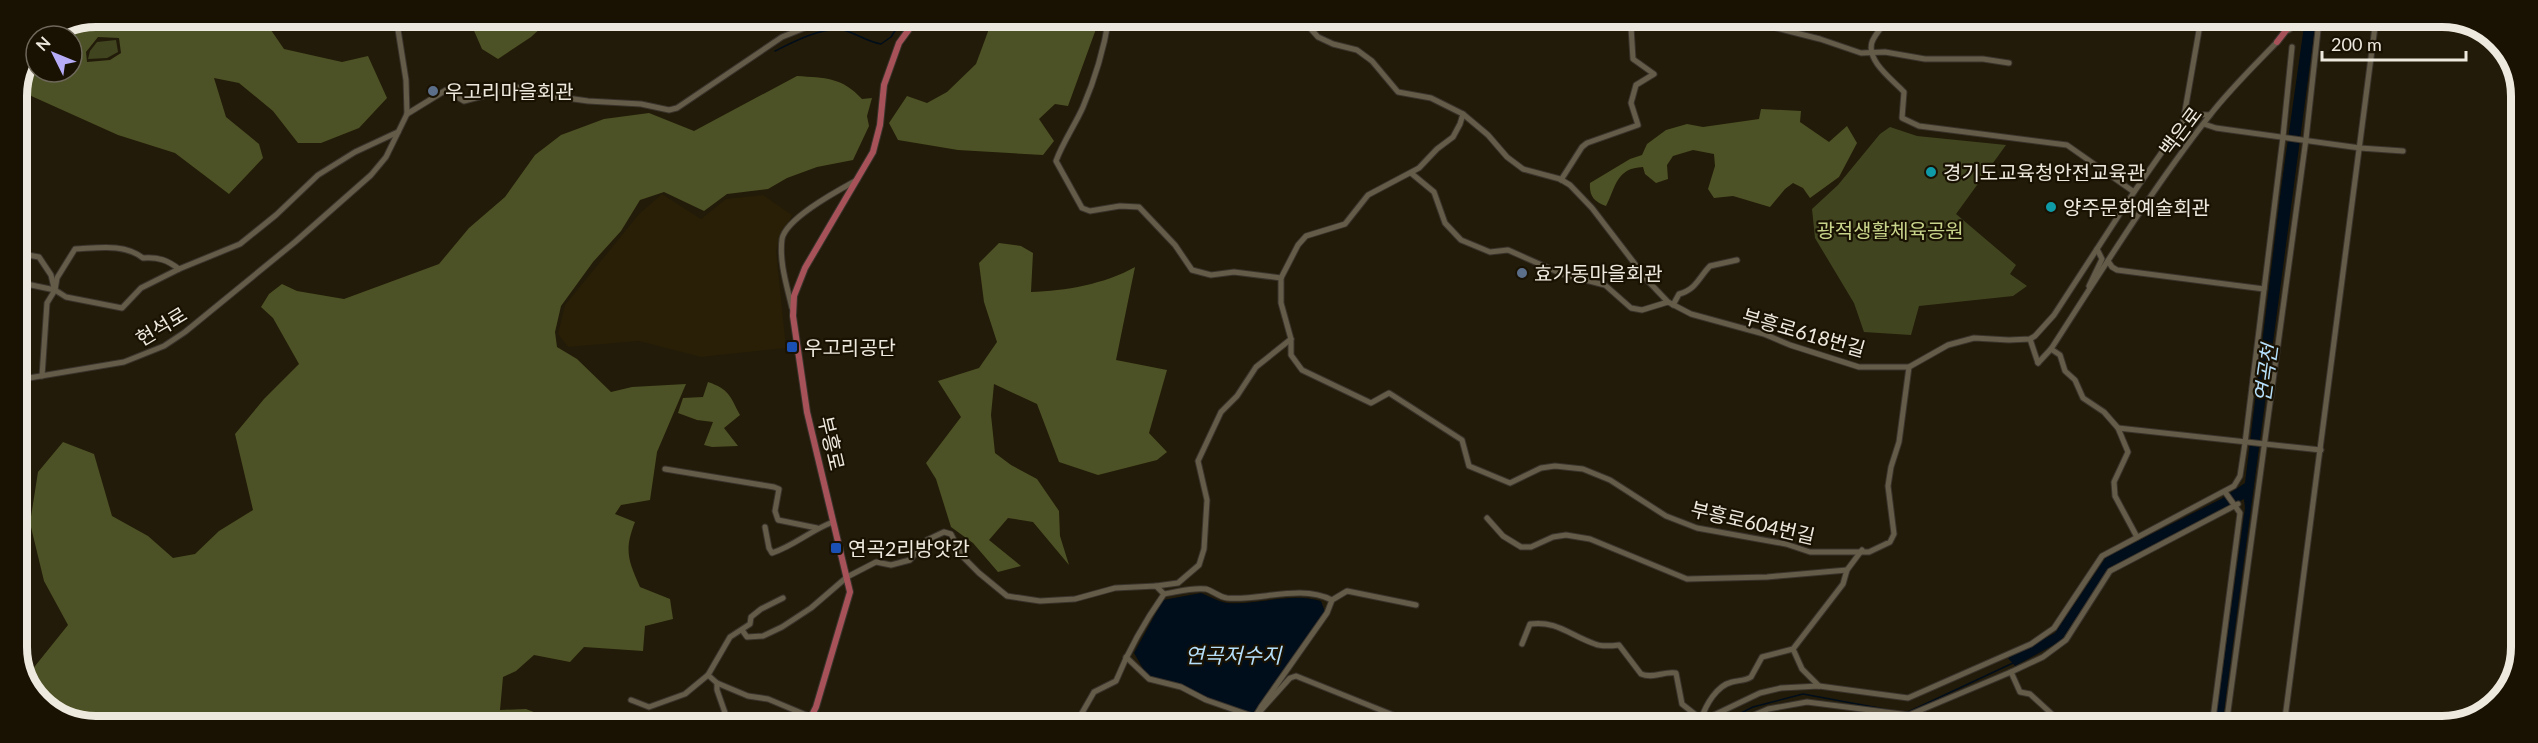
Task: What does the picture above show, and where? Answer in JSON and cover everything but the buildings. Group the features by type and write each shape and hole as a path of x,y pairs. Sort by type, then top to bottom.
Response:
{"main road":[{"name":"부흥로","path":"812,716 850,592 807,412 793,316 794,296 802,274 873,152 880,125 884,85 899,43 911,27"},
{"path":"2277,42 2289,27"}],"street":[{"path":"27,284 55,290 66,297 122,308 141,288 179,269 240,244 276,215 318,175 355,152 398,132 407,114 406,80 398,27"},
{"path":"407,114 446,90 464,101 517,87 538,94 588,101 641,104 669,110 677,108 782,37 807,27"},
{"path":"1108,27 1106,40 1084,105 1064,139 1056,161 1082,208 1090,211 1120,206 1139,207 1175,245 1192,270 1211,275 1234,272 1281,278 1298,245 1306,236 1345,224 1368,195 1419,168 1452,137 1463,114"},
{"name":"부흥로618번길","path":"1309,27 1318,37 1332,44 1357,50 1372,61 1398,92 1431,98 1463,114 1488,135 1507,157 1523,169 1561,180 1586,201 1648,282 1670,303 1691,314 1764,334 1790,345 1859,367 1909,367 1948,345 1974,338 2030,339"},
{"path":"1561,180 1587,143 1599,140 1615,131 1638,125 1631,103 1636,85 1654,74 1633,59 1631,27"},
{"path":"1772,27 1820,39 1861,53 1885,52 1925,59 1983,59 2009,63"},
{"path":"1883,27 1872,43 1871,54 1904,92 1902,118 1906,122 1919,126 2067,146 2134,192"},
{"path":"2030,339 2054,315 2134,192 2174,137 2186,114 2200,27"},
{"path":"2227,716 2266,444 2318,27"},
{"path":"2285,716 2375,27"},
{"name":"백은로","path":"2030,339 2038,363 2051,349 2176,161 2242,77 2277,42"},
{"path":"1708,716 1760,693 1798,686 1819,686 1908,698 2031,644 2054,628 2102,556 2235,486 2240,476 2245,443 2292,47"},
{"path":"2186,114 2210,116"},
{"path":"2204,124 2217,128 2360,148 2403,151"},
{"name":"현석로","path":"27,378 124,362 164,346 317,224 371,175 386,158 398,132"},
{"path":"1411,172 1434,192 1445,223 1461,240 1490,252 1508,250 1562,274 1605,285 1631,308 1642,310 1670,303 1679,294 1699,283 1710,266 1737,260"},
{"name":"부흥로","path":"793,316 784,270 783,237 787,228 824,199 858,179"},
{"path":"42,376 47,303 55,290 57,278 75,249 104,247 133,250 143,258 156,257 168,261 179,269"},
{"path":"2097,249 2110,259 2112,267 2117,270 2264,289"},
{"path":"2082,302 2102,259 2097,249"},
{"path":"27,255 39,257 51,275 55,290"},
{"name":"부흥로604번길","path":"1281,278 1281,303 1291,339 1291,355 1302,370 1371,403 1389,393 1462,440 1469,466 1510,483 1548,467 1583,469 1610,480 1666,516 1697,528 1786,544 1810,552 1862,550 1869,552 1890,542 1894,534 1888,486 1891,466 1899,442 1909,367"},
{"path":"742,630 747,637 763,636 782,627 811,608 847,577 876,562 891,565 910,560 927,540 944,532 951,534 962,556 1007,596 1040,601 1075,599 1115,588 1178,583 1199,565 1204,549 1207,500 1198,461 1221,412 1237,396 1256,367 1291,339"},
{"path":"2051,349 2060,355 2065,370 2075,380 2083,398 2104,412 2118,428 2128,452 2114,482 2115,496 2137,537"},
{"path":"2118,428 2321,450"},
{"path":"665,469 774,487 779,489 775,511 778,520 817,528"},
{"path":"2213,716 2240,513 2237,505 2225,492"},
{"path":"1752,716 1768,709 1808,702 1909,716 2011,672 2043,657 2066,640 2110,572 2237,505"},
{"path":"1487,518 1503,536 1521,547 1532,547 1553,537 1566,535 1590,538 1687,579 1767,577 1847,570"},
{"path":"765,527 772,553 788,548 817,528 833,522"},
{"path":"1702,716 1720,688 1730,682 1751,677 1762,657 1793,649 1843,584 1847,570 1862,550"},
{"path":"1156,586 1164,594"},
{"path":"1080,716 1094,692 1116,681 1146,620 1164,594 1206,589 1224,598 1267,597 1278,594 1309,595 1332,600"},
{"path":"1256,716 1327,613 1332,600 1347,591 1416,604"},
{"path":"631,700 649,707 685,694 709,675 735,632 750,624 751,617 760,609 783,598"},
{"path":"1522,644 1530,624 1542,622 1560,626 1595,645 1619,645 1641,674 1655,677 1668,672 1676,673 1682,704 1697,716"},
{"path":"1793,649 1802,669 1819,686"},
{"path":"1126,657 1149,679 1181,687 1206,700 1252,716"},
{"path":"2011,672 2020,692 2030,694 2054,716"},
{"path":"709,675 716,682 748,696 768,699 809,716"},
{"path":"1256,716 1290,678 1296,676 1396,716"},
{"path":"716,682 726,716"}],"shaded area":[{"path":"662,194 701,219 726,199 763,195 792,215 776,250 786,348 701,357 639,341 568,347 558,334 565,305 639,214"}],"green space":[{"path":"269,27 284,49 342,62 368,56 387,98 359,128 321,143 298,143 273,111 239,83 214,78 226,117 259,144 263,158 229,194 175,153 118,135 27,93 28,84 84,84 84,28","holes":["98,37 119,38 121,53 110,60 87,62 86,52"]},
{"path":"472,27 542,27 498,59 482,49"},
{"path":"578,27 608,27 606,29 581,29"},
{"path":"990,27 1097,27 1068,106 1055,104 1039,119 1054,141 1043,155 958,150 898,140 889,123 907,96 927,103 947,92 976,64"},
{"path":"116,40 118,52 107,58 88,59 90,51 97,42"},
{"path":"797,76 832,80 847,86 862,99 872,98 867,116 869,126 853,160 817,167 787,178 768,189 727,194 704,211 664,192 640,200 621,231 593,262 561,306 555,332 557,347 577,359 611,392 632,387 686,384 657,452 650,500 621,505 615,514 635,522 629,540 629,555 640,587 670,599 673,619 645,626 643,651 584,647 570,662 534,655 516,671 503,677 500,710 526,709 544,716 96,716 70,711 61,707 44,693 31,671 68,625 44,581 30,523 38,472 63,442 94,454 112,516 148,536 173,558 195,554 219,531 253,510 235,434 264,399 299,364 273,318 261,307 269,294 282,284 297,291 344,299 439,264 469,228 505,197 535,155 561,135 604,119 649,113 694,131"},
{"path":"1761,109 1801,111 1800,122 1829,142 1847,126 1857,143 1839,177 1810,198 1803,188 1793,183 1770,207 1733,196 1714,198 1708,189 1715,166 1714,154 1693,150 1673,156 1667,165 1668,179 1656,183 1645,174 1643,167 1634,168 1618,180 1606,206 1598,203 1591,195 1590,183 1630,159 1642,155 1647,144 1666,130 1687,124 1703,127 1759,119"},
{"name":"광적생활체육공원","path":"1890,127 1917,136 2006,145 1956,214 2016,265 2010,274 2027,286 2013,296 1919,306 1911,335 1864,332 1854,303 1815,238 1812,209 1838,185 1880,134"},
{"path":"999,243 1021,246 1033,253 1031,292 1085,286 1135,267 1116,360 1167,370 1149,433 1167,452 1157,460 1098,475 1059,462 1037,404 994,384 991,415 995,453 1037,479 1059,511 1060,536 1069,565 1033,522 1008,518 989,540 1021,566 998,572 973,543 951,527 936,479 926,463 961,417 938,381 979,368 997,342 984,302 979,263"},
{"path":"708,382 720,387 728,394 740,415 724,428 738,446 704,445 713,422 697,420 678,413 683,398 703,397"}],"water":[{"name":"연곡천","path":"2304,27 2315,27 2223,716 2216,716 2245,508 2244,499 2109,568 2061,641 2015,666 2008,658 2055,633 2106,557 2221,499 2245,483 2281,189"},
{"name":"연곡저수지","path":"1201,593 1228,603 1286,598 1321,601 1325,612 1251,716 1181,687 1149,679 1134,653 1163,600"}],"waterway":[{"path":"775,51 807,36 833,30 847,31 881,44 891,37 898,27"},
{"path":"1906,713 2013,663"},
{"path":"1735,716 1753,707 1803,694 1895,711"}],"place":[{"name":"우고리마을회관","path":"433,91"},
{"name":"경기도교육청안전교육관","path":"1931,172"},
{"name":"양주문화예술회관","path":"2051,207"},
{"name":"효가동마을회관","path":"1522,273"},
{"name":"우고리공단","path":"792,347"},
{"name":"연곡2리방앗간","path":"836,548"}]}
